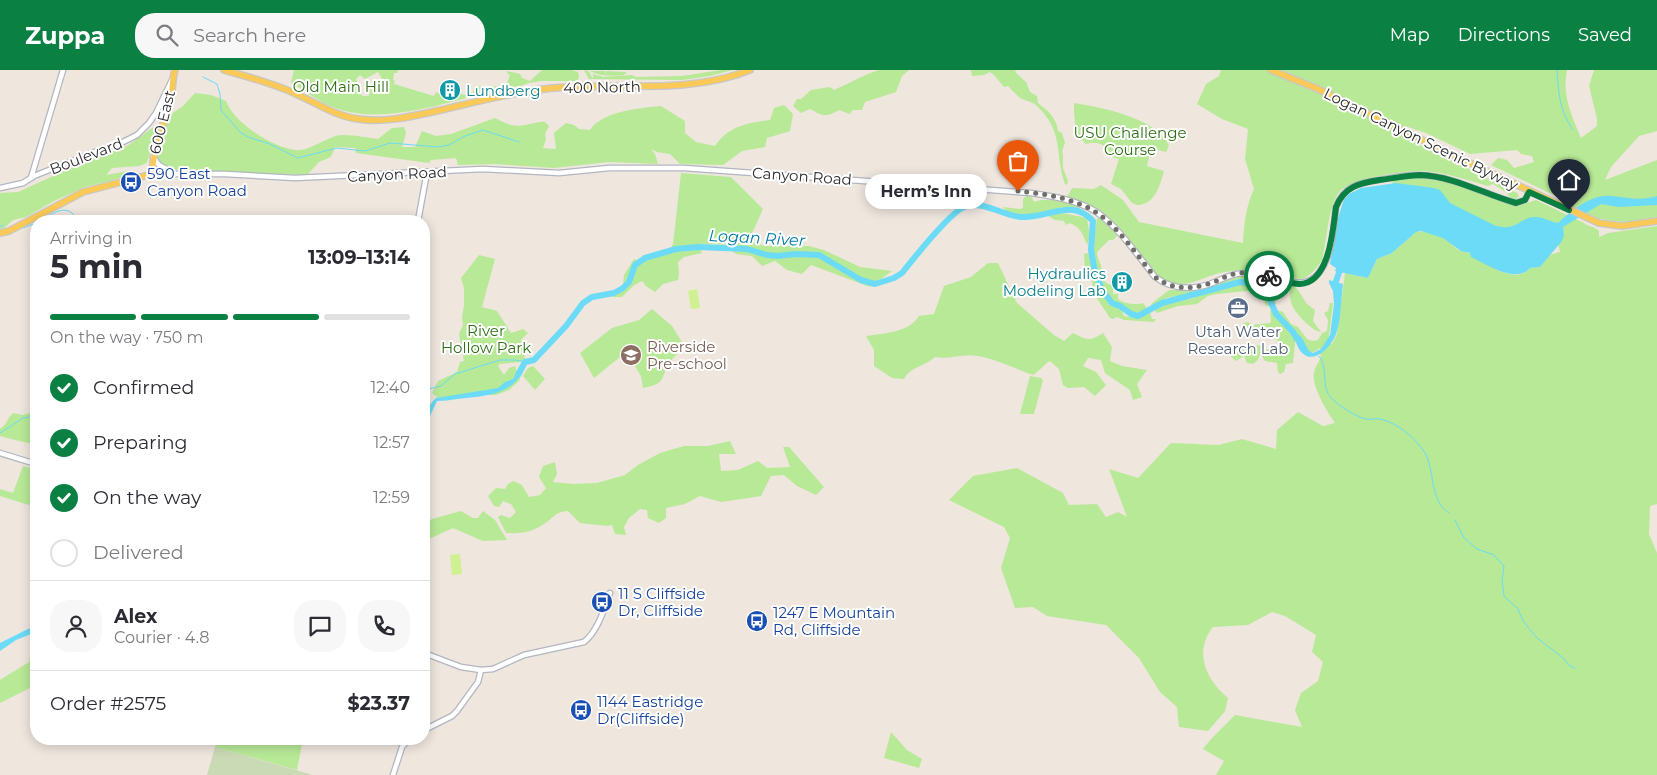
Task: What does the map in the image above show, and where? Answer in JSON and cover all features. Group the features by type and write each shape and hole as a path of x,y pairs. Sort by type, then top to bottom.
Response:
{"main road":[{"name":"600 East","path":"152,174 153,157 171,98 172,80 175,70"},
{"name":"400 North","path":"224,70 285,89 337,114 358,119 385,120 543,89 704,83 718,81 750,70"},
{"name":"Logan Canyon Scenic Byway","path":"1271,70 1333,95 1529,192 1586,218 1611,226 1631,226 1657,222"},
{"name":"Canyon Road","path":"39,215 83,192 152,174"},
{"name":"Canyon Road","path":"0,233 9,231 30,220"}],"street":[{"path":"31,178 63,70"},
{"name":"Boulevard","path":"0,188 23,183 92,152 121,143 137,135 156,113 172,80"},
{"path":"153,157 160,165 173,173"},
{"name":"Canyon Road","path":"152,174 173,173 295,178 483,169 559,173 609,168 684,168 1031,192 1064,200 1094,211 1116,230 1163,284 1186,288 1208,285 1233,274 1248,273 1264,274 1290,282 1307,283 1323,267 1329,253 1336,207 1339,200 1344,193 1356,185 1418,175 1453,181 1516,203 1525,200 1529,192"},
{"path":"419,215 427,172"},
{"path":"0,453 30,462"},
{"path":"430,655 461,667 481,670 493,669 524,655 584,642 590,638 596,627 610,593"},
{"path":"430,727 452,716 457,711 478,682 481,670"},
{"path":"393,775 404,745"}],"green space":[{"name":"Old Main Hill","path":"294,70 398,70 397,73 394,73 394,84 434,96 436,92 440,94 441,92 469,95 473,93 474,86 491,90 492,86 506,86 510,75 507,71 520,74 522,78 530,81 542,70 572,70 578,72 579,76 578,80 575,81 528,83 408,112 385,114 363,114 334,108 291,83","holes":["378,72 382,79 383,87 368,90 369,96 362,96 356,79 360,75 365,79"]},
{"path":"584,70 588,71 593,78 593,74 603,77 632,75 636,77 682,76 733,70 683,80 589,79"},
{"path":"879,70 909,70 902,76 896,92 865,102 862,110 853,110 850,114 839,110 824,115 810,109 801,113 793,106 797,99 801,99 811,90 830,87 834,90"},
{"path":"971,70 1016,70 1015,72 1026,82 1030,92 1037,96 1038,103 1054,118 1058,131 1062,133 1065,143 1062,151 1063,168 1068,181 1067,185 1062,173 1055,134 1045,115 1036,105 1020,98 1008,86 1004,87 990,72 984,75 972,76"},
{"path":"1221,70 1567,70 1567,97 1581,138 1597,126 1589,86 1594,70 1657,70 1657,131 1639,136 1611,167 1605,180 1657,160 1657,218 1623,222 1600,219 1572,207 1574,199 1564,200 1491,165 1498,158 1507,160 1514,168 1534,162 1532,156 1521,154 1517,150 1470,154 1426,133 1405,126 1399,134 1517,193 1519,196 1516,199 1510,198 1507,193 1493,184 1488,186 1449,175 1425,171 1394,173 1367,179 1346,186 1336,197 1330,214 1322,260 1312,272 1302,279 1290,279 1276,273 1280,260 1270,258 1253,268 1220,273 1187,284 1176,284 1166,281 1149,268 1109,217 1092,207 1067,197 1072,188 1094,189 1101,185 1123,200 1139,222 1243,243 1246,215 1254,189 1245,159 1248,129 1222,119 1197,104 1206,84 1219,76"},
{"path":"590,71 605,71 605,75 606,71 627,72 624,75 611,76 602,75"},
{"path":"195,93 211,95 226,101 237,118 255,133 276,145 296,150 305,149 340,135 378,139 392,128 404,127 406,133 402,147 415,147 422,131 436,136 451,134 495,118 516,126 545,122 549,126 545,134 546,139 543,148 556,149 554,133 566,123 574,125 579,129 590,130 603,119 612,115 632,109 661,106 685,121 685,133 696,142 715,146 720,139 732,130 770,120 774,108 784,105 793,114 790,131 767,138 765,147 742,151 723,165 680,164 670,154 651,149 655,154 658,164 609,162 554,168 495,164 458,165 456,158 431,160 429,163 356,153 355,148 335,147 331,157 319,162 307,175 176,170 165,167 157,160 158,147 167,117 183,106"},
{"name":"USU Challenge Course","path":"1074,103 1127,115 1152,127 1162,135 1169,145 1166,152 1151,148 1147,166 1164,171 1156,193 1148,202 1137,205 1132,203 1121,189 1111,184 1119,159 1105,155 1104,146 1102,145 1095,143 1086,144 1079,135 1076,125"},
{"path":"155,126 156,131 147,163 139,166 112,168 106,175 128,171 132,173 114,180 85,187 54,201 26,217 13,220 0,229 0,193 18,192 84,162 127,146"},
{"path":"681,173 731,177 763,209 749,240 765,246 809,246 824,250 860,267 892,271 870,287 811,265 802,274 787,270 775,261 762,266 752,256 736,254 731,250 739,245 698,244 702,253 684,257 678,262 678,280 663,284 655,292 642,281 633,286 622,297 612,297 623,286 624,275 634,259 641,262 669,252 673,244"},
{"path":"1422,177 1454,184 1518,206 1536,200 1596,228 1599,231 1599,237 1608,233 1657,226 1657,504 1650,506 1649,534 1657,553 1657,775 1216,775 1224,761 1203,749 1235,715 1302,727 1295,710 1301,693 1318,681 1323,662 1312,652 1316,635 1285,616 1272,612 1248,625 1213,627 1207,636 1203,656 1208,674 1220,691 1228,698 1225,711 1208,731 1179,727 1177,707 1160,692 1139,658 1106,625 1047,616 1033,607 1015,608 1001,568 1010,538 1004,527 949,500 973,476 1017,468 1063,493 1069,505 1097,504 1106,517 1118,512 1127,517 1109,469 1138,478 1171,443 1219,445 1242,439 1276,449 1277,430 1298,412 1323,426 1335,423 1328,413 1315,385 1314,373 1320,359 1320,348 1314,352 1308,352 1298,338 1295,343 1293,363 1286,364 1284,372 1280,374 1277,363 1265,361 1260,353 1258,360 1253,364 1247,363 1244,356 1236,361 1231,357 1231,349 1259,345 1267,350 1278,348 1279,342 1271,335 1258,335 1251,328 1244,326 1243,323 1248,322 1252,325 1270,323 1270,311 1277,310 1283,312 1291,324 1298,327 1307,339 1312,341 1318,340 1322,333 1327,331 1328,320 1324,313 1328,311 1330,303 1333,303 1328,343 1332,344 1337,334 1345,273 1368,278 1377,259 1392,253 1416,232 1441,237 1449,241 1457,249 1471,254 1492,267 1509,274 1517,275 1524,273 1530,268 1540,267 1549,255 1560,252 1558,244 1504,232 1393,185 1392,180"},
{"path":"1026,196 1032,197 1034,202 1058,201 1081,209 1079,211 1061,207 1057,212 1087,218 1090,237 1087,245 1077,227 1070,223 1066,225 1064,221 1055,220 1048,216 1048,213 1018,215 1007,211 1003,207 1021,209 1023,207 1023,199"},
{"path":"1097,218 1101,219 1117,236 1113,240 1109,240 1097,252 1102,269 1101,275 1106,283 1113,286 1113,294 1118,294 1118,299 1130,304 1143,303 1147,308 1136,313 1118,303 1115,306 1122,311 1124,316 1136,318 1150,313 1152,319 1156,319 1154,322 1124,320 1117,317 1110,318 1094,294 1092,281 1085,273 1084,254 1088,253 1091,259"},
{"name":"River Hollow Park","path":"479,255 495,259 482,307 497,311 511,333 523,329 528,333 521,340 525,359 520,362 500,364 498,366 504,375 509,368 515,366 520,380 509,390 496,395 438,398 432,393 438,381 457,372 460,362 464,361 459,334 463,325 464,305 464,288 461,278"},
{"path":"988,263 998,263 1017,303 1054,335 1064,341 1073,333 1091,339 1103,333 1112,347 1110,361 1122,366 1147,370 1137,384 1142,397 1133,400 1130,390 1105,373 1101,360 1088,358 1083,366 1096,372 1106,385 1095,396 1084,387 1068,388 1063,385 1059,369 1050,361 1033,375 985,357 967,355 946,358 935,357 910,371 904,379 892,378 874,366 874,350 866,336 896,331 909,326 919,316 934,314 944,286 971,277"},
{"path":"1241,275 1258,278 1270,284 1273,287 1272,291 1276,304 1267,306 1264,294 1257,294 1256,290 1217,294 1208,296 1197,304 1178,306 1157,313 1155,311 1156,308 1162,305 1194,298 1224,287 1223,285 1200,292 1166,298 1152,306 1151,304 1169,290 1188,290 1213,285"},
{"path":"1275,280 1294,286 1298,290 1307,304 1315,310 1313,321 1321,332 1309,326 1300,317 1292,305 1289,288 1276,284"},
{"path":"697,289 700,308 691,309 688,291"},
{"name":"Riverside Pre-school","path":"652,309 672,326 685,347 670,362 662,380 643,388 641,376 630,358 625,362 620,357 594,378 580,353 612,328 639,320"},
{"path":"533,366 545,379 535,390 523,376 528,368"},
{"path":"1030,376 1043,380 1034,414 1020,414"},
{"path":"13,413 23,415 30,413 30,443 0,436 0,429"},
{"path":"730,441 736,454 719,454 721,471 738,470 758,461 767,468 790,467 783,447 789,447 824,487 816,495 797,486 784,475 771,476 761,496 721,502 700,496 685,504 666,508 666,518 659,523 648,518 647,510 640,509 629,518 624,527 626,535 615,534 612,525 580,523 568,511 557,514 540,527 531,531 506,533 498,517 501,515 510,518 516,512 511,504 503,501 499,507 494,506 488,496 496,488 505,489 513,481 522,485 529,497 540,495 546,488 539,477 543,466 555,462 557,474 553,482 573,484 597,483 625,475 638,465 660,453 684,446 708,446"},
{"path":"23,466 30,468 30,505 0,496 0,489 13,493"},
{"path":"461,511 473,518 478,518 483,511 495,520 507,540 483,541 453,528 430,539 430,520"},
{"path":"460,554 462,574 452,575 450,555"},
{"path":"30,655 30,688 0,703 0,680 29,662"},
{"path":"891,732 907,750 922,759 919,768 884,758"},
{"path":"216,745 302,745 297,770 215,747"},
{"path":"215,747 313,775 207,775"}],"water":[{"path":"1396,183 1440,190 1450,203 1496,226 1503,227 1514,226 1534,217 1558,223 1583,204 1605,196 1640,199 1657,196 1657,205 1619,207 1601,204 1563,227 1564,235 1562,241 1540,267 1530,268 1524,273 1509,274 1492,268 1471,257 1470,253 1461,251 1443,238 1421,231 1416,232 1392,253 1377,259 1368,278 1335,271 1336,268 1330,264 1338,218 1344,199 1361,188"},
{"path":"1329,280 1343,284 1338,329 1333,340 1324,351 1313,357 1307,356 1297,345 1291,327 1302,338 1309,351 1313,353 1321,349 1330,335 1334,304 1333,291"},
{"path":"519,367 523,372 517,380 503,390 485,395 437,401 430,416 430,406 436,398 498,388 505,382 513,379"},
{"path":"30,628 30,634 16,640 0,651 0,643"}],"waterway":[{"path":"1557,70 1560,102 1573,130"},
{"path":"203,77 217,84 221,110 240,132 298,158 337,148 365,151 390,143 438,147 449,145 465,136 483,130 519,142"},
{"name":"Logan River","path":"518,375 525,362 534,360 566,326 583,303 592,297 614,293 623,288 629,282 635,265 645,258 676,249 698,247 747,249 777,256 796,254 819,255 861,280 875,284 894,278 902,273 947,220 969,205 984,206 1021,217 1068,210 1085,214 1093,221 1091,250 1094,267 1102,290 1112,303 1131,314 1138,316 1162,303 1240,282 1257,284 1266,291 1276,314 1297,339"},
{"path":"51,215 60,210 70,211 74,215"},
{"path":"23,228 30,225"},
{"name":"Logan River","path":"1336,288 1335,284 1342,264"},
{"path":"1319,356 1324,366 1326,389 1332,399 1361,417 1380,419 1392,423 1410,435 1419,445 1427,457 1438,500 1449,513"},
{"path":"430,389 441,386 455,374 500,360 525,362"},
{"path":"0,433 23,418 30,417"},
{"path":"1455,520 1464,538 1477,549 1494,555 1504,566 1502,581 1504,596 1518,609 1523,621 1537,638 1562,657 1570,666 1575,668"}],"way so far":[{"path":"1018,191 1031,192 1080,204 1094,211 1116,230 1163,284 1186,288 1208,285 1233,274 1248,273 1269,276"}],"place":[{"name":"Lundberg","path":"450,90"},
{"name":"590 East Canyon Road","path":"131,182"},
{"name":"Herm’s Inn","path":"1018,191"},
{"name":"Hydraulics Modeling Lab","path":"1122,282"},
{"name":"Utah Water Research Lab","path":"1238,308"},
{"name":"Riverside Pre-school","path":"631,355"},
{"name":"11 S Cliffside Dr, Cliffside","path":"602,602"},
{"name":"1247 E Mountain Rd, Cliffside","path":"757,621"},
{"name":"1144 Eastridge Dr(Cliffside)","path":"581,710"}],"route":[{"path":"1269,276 1300,284 1307,283 1316,276 1323,267 1329,253 1336,207 1339,200 1344,193 1356,185 1418,175 1432,176 1453,181 1516,203 1525,200 1529,192 1569,210"}]}
